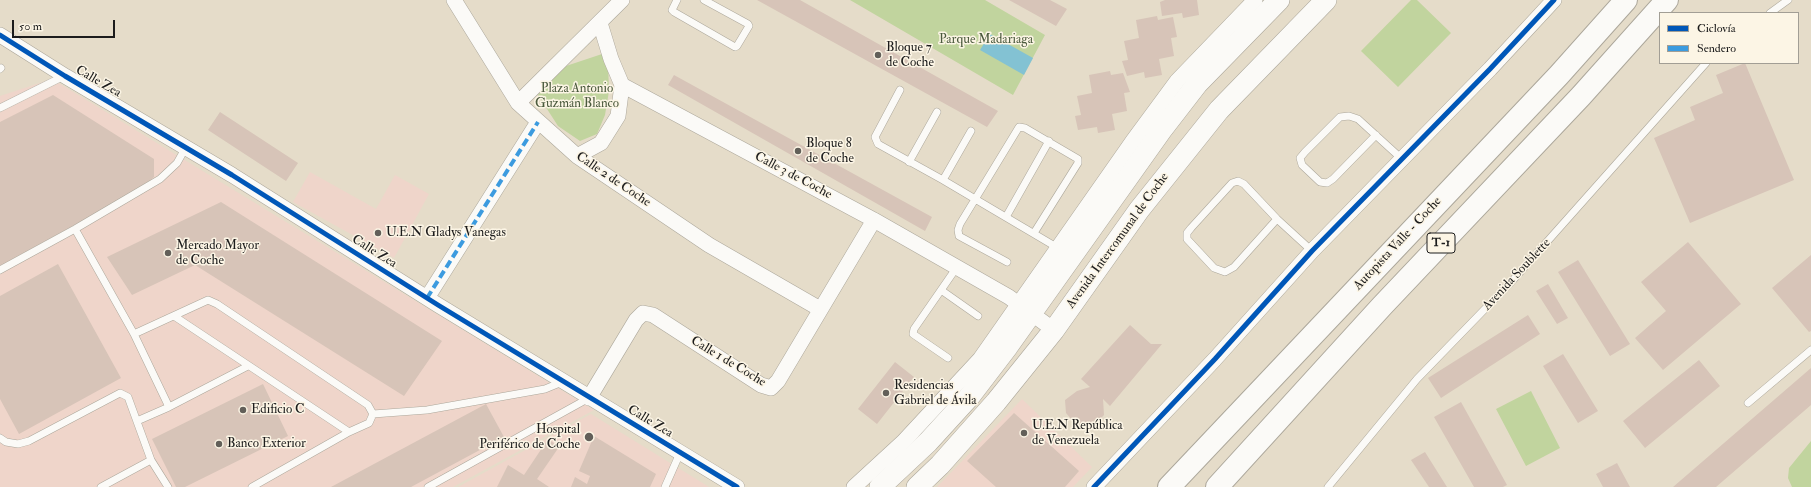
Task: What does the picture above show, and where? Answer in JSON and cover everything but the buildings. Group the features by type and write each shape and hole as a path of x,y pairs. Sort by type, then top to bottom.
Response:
{"highway":[{"name":"Autopista Valle - Coche","path":"1169,487 1559,74 1626,0"},
{"name":"T-1","path":"1217,487 1382,306 1580,96 1666,0"}],"main road":[{"path":"880,487 928,442 968,397 985,363 1197,84 1279,0"},
{"name":"Avenida Intercomunal de Coche","path":"917,487 940,465 996,402 1054,330 1139,210 1219,110 1326,0"},
{"path":"985,363 1025,309"}],"street":[{"name":"Calle 2 de Coche","path":"454,0 518,103 577,156 709,245 820,309"},
{"path":"518,103 622,0"},
{"path":"1025,309 1058,248 1132,142 1177,82 1255,0"},
{"path":"1094,487 1215,359 1312,251 1403,160 1554,0"},
{"path":"577,156 601,143 618,116 622,84 611,59 600,23"},
{"name":"Calle Zea","path":"0,35 65,76 186,147 562,382 737,487"},
{"name":"Calle 3 de Coche","path":"622,84 874,220 1025,309 1054,330"},
{"path":"427,298 538,122"},
{"name":"Calle 1 de Coche","path":"589,398 636,320 643,313 653,315 761,385 770,388 778,381 874,220"},
{"path":"854,487 985,363"}],"lane":[{"path":"677,0 672,11 735,47 737,46 749,26 748,24 704,0"},
{"path":"1771,12 1788,0"},
{"name":"Avenida Soublette","path":"1328,487 1417,379 1513,280 1705,64"},
{"path":"0,108 65,76"},
{"path":"900,90 875,137 878,144 943,180 1058,248"},
{"path":"909,162 937,112"},
{"path":"1376,135 1333,179 1327,182 1320,182 1302,164 1300,158 1340,117 1349,116 1358,119 1376,135 1403,160"},
{"path":"1007,262 959,236 960,224 1019,127 1025,128 1078,158 1078,163 1034,233"},
{"path":"943,180 971,131"},
{"path":"1006,217 1049,141"},
{"path":"0,270 75,229 160,179 177,163 186,147"},
{"path":"1277,219 1234,267 1225,272 1214,268 1187,239 1187,233 1232,183 1238,181 1244,184 1277,219 1312,251"},
{"path":"75,229 134,334 169,407"},
{"path":"948,358 913,334 916,325 956,267"},
{"path":"941,290 978,316"},
{"path":"134,334 208,300 217,304 368,405 373,414"},
{"path":"174,316 349,432"},
{"path":"1748,403 1811,350"},
{"path":"137,421 169,407 248,366"},
{"path":"373,414 427,410 545,389 562,382"},
{"path":"0,438 6,442 18,444 30,441 120,393 128,397 151,460 168,487"},
{"path":"432,486 589,398"},
{"path":"252,487 349,432 369,423 373,414"},
{"path":"0,431 6,442"},
{"path":"665,487 680,453"},
{"path":"101,487 151,460"}],"shaded area":[{"name":"Mercado Mayor de Coche","path":"52,79 594,410 453,487 0,487 0,96"},
{"name":"U.E.N Gladys Vanegas","path":"310,172 376,209 395,175 429,194 394,258 293,202"},
{"name":"U.E.N República de Venezuela","path":"1022,399 1092,467 1073,487 937,487"},
{"name":"Hospital Periférico de Coche","path":"591,414 709,487 458,487"}],"green space":[{"name":"Parque Madariaga","path":"850,0 985,0 1045,35 1013,95"},
{"path":"1411,0 1417,0 1451,33 1398,87 1361,51"},
{"name":"Plaza Antonio Guzmán Blanco","path":"602,54 608,62 609,91 605,115 597,134 580,141 558,126 538,95 560,68"},
{"path":"1531,391 1560,448 1526,466 1496,409"},
{"path":"1811,441 1811,487 1792,487 1788,478 1789,468"}],"water":[{"path":"990,34 1033,58 1024,75 980,50"}],"marked path":[{"path":"427,298 538,122"}],"cycle path":[{"path":"1094,487 1215,359 1312,251 1490,69 1554,0"},
{"path":"0,35 65,76 232,175 438,305 737,487"}],"place":[{"name":"Bloque 7 de Coche","path":"878,55"},
{"name":"Bloque 8 de Coche","path":"798,151"},
{"name":"U.E.N Gladys Vanegas","path":"378,233"},
{"name":"Mercado Mayor de Coche","path":"168,253"},
{"name":"Residencias Gabriel de Ávila","path":"886,393"},
{"name":"Edificio C","path":"243,410"},
{"name":"U.E.N República de Venezuela","path":"1024,433"},
{"name":"Hospital Periférico de Coche","path":"589,437"},
{"name":"Banco Exterior","path":"219,444"}]}
